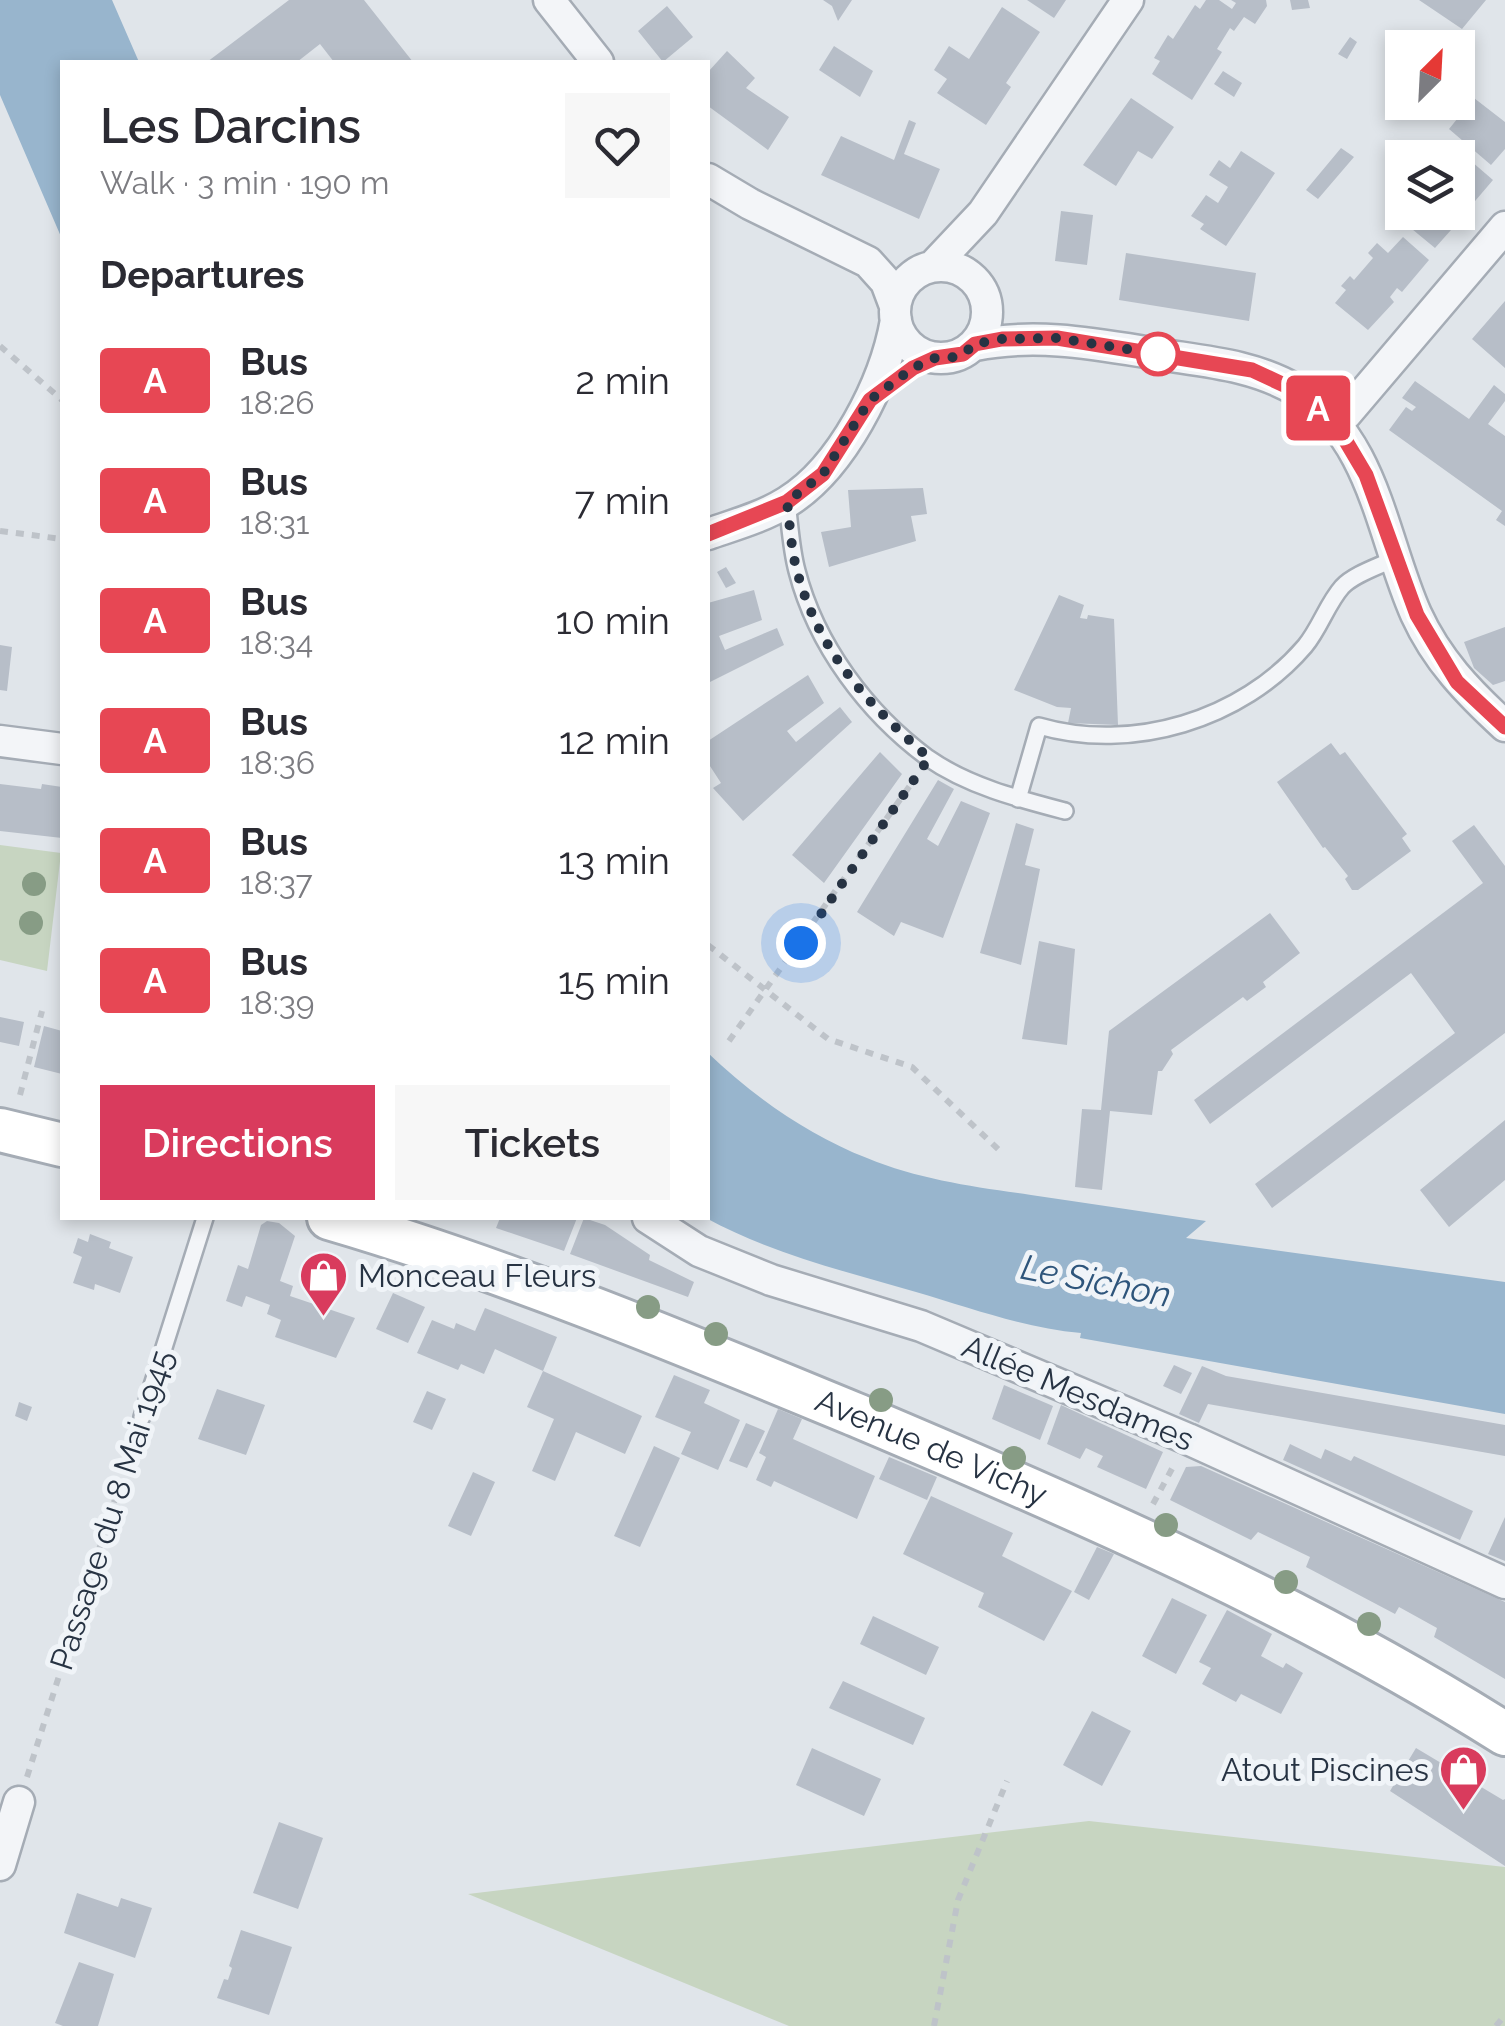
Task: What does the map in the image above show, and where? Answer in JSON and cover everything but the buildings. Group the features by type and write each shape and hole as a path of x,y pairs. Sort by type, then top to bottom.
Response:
{"main road":[{"path":"10,1113 60,1143"},
{"name":"Avenue de Vichy","path":"336,1220 484,1270 728,1362 1138,1536 1405,1673 1505,1734"}],"street":[{"path":"549,0 596,60"},
{"path":"710,533 787,502 823,474 870,400 890,352 896,313 908,280 951,251 983,213 1128,0"},
{"path":"710,179 750,204 868,262 886,282 900,334 909,346 935,358"},
{"path":"870,400 913,368 935,358 963,354 975,344 988,319 988,304 978,285 974,252 983,213"},
{"path":"1334,421 1346,414 1505,227"},
{"path":"933,266 948,266 978,285 1007,314 1057,338"},
{"path":"975,344 1002,339 1057,338 1252,370 1297,391 1334,421 1366,475 1417,615 1457,682 1505,726"},
{"path":"0,741 60,748"},
{"name":"Allée Mesdames","path":"651,1220 699,1251 772,1280 920,1326 1188,1439 1505,1583"},
{"path":"0,1865 19,1802"}],"lane":[{"path":"787,502 797,570 817,627 850,681 888,723 929,758 1018,799 1065,811"},
{"path":"1018,799 1039,726 1066,734 1118,736 1180,725 1246,698 1305,646 1344,584 1396,558"},
{"name":"Passage du 8 Mai 1945","path":"142,1417 204,1220"}],"path":[{"path":"0,346 60,398"},
{"path":"0,531 60,539"},
{"path":"729,1041 929,758"},
{"path":"710,947 828,1039 912,1067 1000,1151"},
{"path":"10,1113 42,1010"},
{"name":"Passage du 8 Mai 1945","path":"19,1802 142,1417"},
{"path":"1153,1504 1160,1489"},
{"path":"934,2026 958,1900 1007,1780"},
{"path":"1496,2026 1505,2015"}],"green space":[{"path":"0,845 60,853 47,971 0,960"},
{"path":"1089,1821 1505,1867 1505,2026 789,2026 468,1894"}],"water":[{"path":"0,0 112,0 138,60 60,60 60,234 0,95"},
{"name":"Le Sichon","path":"710,1055 803,1126 845,1149 907,1172 969,1186 1206,1221 1186,1238 1505,1282 1505,1414 1080,1338 1081,1333 1018,1322 835,1269 710,1220"}],"bus line":[{"name":"A","path":"710,533 787,502 823,474 870,400 913,368 935,358 963,354 975,344 1002,339 1057,338 1252,370 1297,391 1334,421 1366,475 1417,615 1457,682 1505,727"}],"place":[{"name":"Monceau Fleurs","path":"323,1318"},
{"name":"Atout Piscines","path":"1464,1812"}],"route":[{"path":"801,943 929,758 888,723 850,681 817,627 797,570 787,502 823,474 870,400 913,368 935,358 950,358 975,344 1002,339 1057,338 1158,354"}]}
